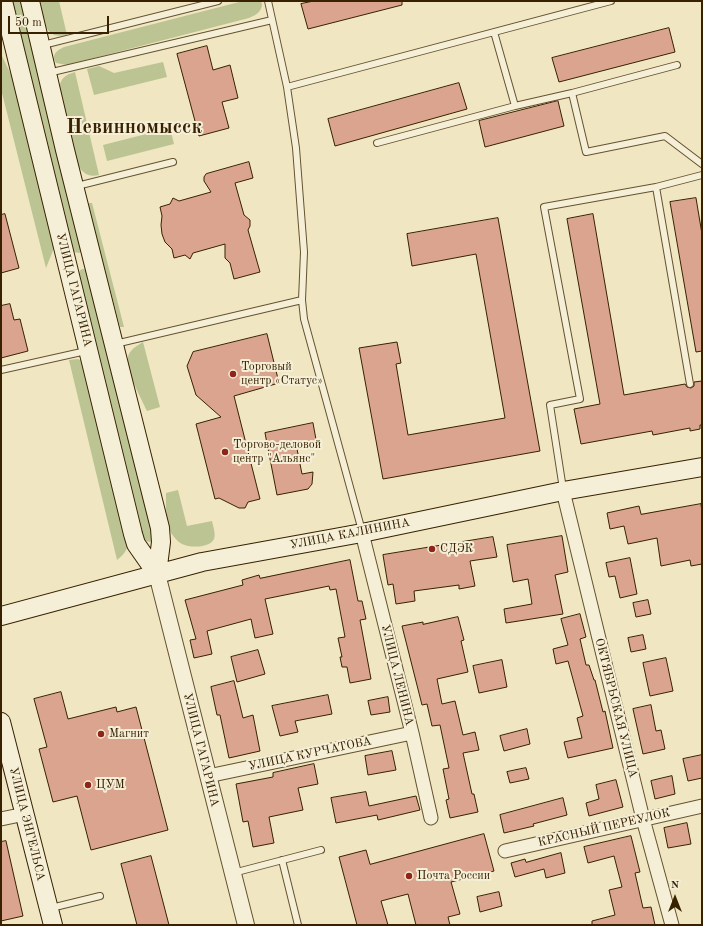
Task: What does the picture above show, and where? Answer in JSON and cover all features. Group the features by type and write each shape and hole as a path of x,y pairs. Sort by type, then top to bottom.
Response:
{"main road":[{"name":"УЛИЦА ГАГАРИНА","path":"3,1 90,350 136,544 157,574"},
{"name":"УЛИЦА ГАГАРИНА","path":"30,1 160,528 161,542 157,574"},
{"path":"68,266 93,258"},
{"name":"УЛИЦА КАЛИНИНА","path":"1,616 202,562 362,533 563,491 702,467"},
{"name":"УЛИЦА ЭНГЕЛЬСА","path":"1,722 26,814 51,917"}],"street":[{"name":"ОКТЯБРЬСКАЯ УЛИЦА","path":"563,491 643,819 672,925"},
{"name":"УЛИЦА ЛЕНИНА","path":"362,533 412,733 431,818"},
{"name":"УЛИЦА ГАГАРИНА","path":"157,574 246,925"},
{"name":"УЛИЦА КУРЧАТОВА","path":"208,776 412,733"},
{"name":"КРАСНЫЙ ПЕРЕУЛОК","path":"505,851 702,806"},
{"path":"1,819 26,814"}],"lane":[{"path":"41,45 218,1"},
{"path":"268,1 287,87 296,148 304,252 302,300 304,319 362,533"},
{"path":"287,87 611,1"},
{"path":"48,73 272,20"},
{"path":"494,32 515,106"},
{"path":"377,144 515,106 572,93 677,65"},
{"path":"572,93 586,152 665,136 702,164"},
{"path":"75,187 173,162"},
{"path":"563,491 550,405 580,399 544,207 656,186 702,175"},
{"path":"656,186 690,384"},
{"path":"115,344 302,300"},
{"path":"1,370 90,350"},
{"path":"233,873 321,850"},
{"path":"282,860 298,925"},
{"path":"51,917 100,896"}],"green space":[{"path":"11,1 23,1 82,251 79,253 74,252 72,249"},
{"path":"40,1 59,1 67,35 59,36 49,31 44,21"},
{"path":"243,1 261,1 261,10 249,18 67,65 56,63 54,58 54,55 64,47"},
{"path":"1,56 16,85 54,248 46,268 1,89"},
{"path":"163,62 167,77 94,95 87,69 99,66 114,73"},
{"path":"75,72 99,175 88,175 79,167 59,88 64,77"},
{"path":"170,128 174,144 107,161 103,145"},
{"path":"89,203 92,203 124,327 120,327 88,205"},
{"path":"88,269 154,535 153,540 150,542 143,538 79,274 80,270"},
{"path":"143,342 160,407 147,411 134,384 128,363 130,352"},
{"path":"78,359 82,361 128,545 124,553 117,560 69,360"},
{"path":"178,490 187,526 212,521 215,537 212,542 204,546 195,547 182,544 171,533 167,518 166,493"}],"building":[{"path":"314,1 402,1 402,5 308,29 301,4"},
{"path":"669,28 675,52 559,82 552,58"},
{"path":"207,46 213,70 230,65 238,98 222,102 229,128 199,136 177,54"},
{"path":"459,83 467,109 335,146 328,119"},
{"path":"558,101 564,126 485,147 479,121"},
{"path":"249,162 253,178 235,183 244,215 250,220 248,230 260,272 234,279 230,263 225,258 225,244 193,253 190,259 185,255 174,258 172,249 165,242 162,234 162,216 160,207 170,204 173,198 179,201 211,192 204,181 206,174"},
{"path":"696,198 702,234 702,351 696,352 670,202"},
{"path":"5,214 19,268 1,273 1,215"},
{"path":"593,214 624,395 685,384 687,387 691,388 694,386 694,382 702,381 702,425 700,425 700,429 690,431 690,428 653,435 652,431 581,444 574,409 600,404 567,219"},
{"path":"498,218 540,451 383,479 359,348 397,342 401,363 396,364 408,435 505,418 476,254 412,266 407,234"},
{"path":"10,304 14,320 20,319 28,351 1,358 1,306"},
{"path":"267,334 279,383 234,396 260,499 248,502 245,508 239,508 219,498 215,499 196,424 221,417 196,395 187,366 193,352"},
{"path":"313,423 317,445 297,449 302,474 313,472 312,484 308,489 277,495 265,433"},
{"path":"701,504 702,564 691,566 690,560 661,566 657,538 628,544 624,526 610,529 607,513 639,506 641,514"},
{"path":"562,536 568,572 555,575 563,614 506,623 504,609 532,604 528,579 513,582 507,545"},
{"path":"493,537 497,557 470,561 475,586 459,589 459,585 414,591 415,601 396,604 393,584 388,585 383,555"},
{"path":"630,558 637,594 620,598 615,576 609,577 606,563"},
{"path":"350,560 358,601 362,601 366,619 360,620 371,679 350,683 347,667 342,667 340,657 342,657 338,638 345,637 336,589 330,590 329,586 265,599 273,634 255,638 251,619 207,631 212,654 194,658 190,640 196,639 185,600 243,585 242,580 259,575 260,578"},
{"path":"648,600 651,614 636,617 633,603"},
{"path":"580,614 586,637 580,639 586,665 589,665 595,680 603,712 605,711 613,748 568,758 564,742 582,738 577,718 583,716 568,661 556,664 553,649 568,645 561,619"},
{"path":"458,617 464,640 461,641 468,672 437,679 442,704 455,701 463,735 475,732 479,750 463,753 472,794 474,794 478,812 450,818 446,800 449,799 443,769 449,768 440,725 432,726 427,704 422,705 402,626 423,622 423,624"},
{"path":"643,635 646,649 631,652 628,638"},
{"path":"258,650 265,674 237,682 231,657"},
{"path":"666,658 673,691 650,696 643,663"},
{"path":"502,660 507,687 479,693 473,666"},
{"path":"234,681 243,718 253,715 260,751 229,758 220,715 217,715 211,687"},
{"path":"61,692 68,719 116,707 117,712 136,707 168,830 91,850 77,796 53,802 39,749 47,747 34,699"},
{"path":"328,695 332,714 295,721 298,732 280,736 272,706"},
{"path":"388,697 390,712 371,715 368,701"},
{"path":"651,705 656,731 661,730 665,749 643,754 633,709"},
{"path":"527,729 530,744 504,751 500,736"},
{"path":"392,751 396,770 368,775 365,756"},
{"path":"702,755 702,778 688,781 683,759"},
{"path":"314,764 318,784 298,788 303,810 269,817 274,843 253,847 248,821 243,822 236,784 273,777 273,773"},
{"path":"526,768 529,779 510,783 507,772"},
{"path":"672,776 675,794 655,799 651,781"},
{"path":"616,780 623,807 589,816 586,803 599,799 596,785"},
{"path":"366,792 369,806 416,796 420,810 378,820 377,815 336,823 331,798"},
{"path":"563,798 567,815 533,824 534,826 504,833 500,815"},
{"path":"687,823 691,844 668,848 664,828"},
{"name":"Почта России","path":"484,834 494,871 451,882 460,914 448,917 450,925 416,925 408,894 381,901 388,925 357,925 339,857 366,850 370,864"},
{"path":"631,836 640,872 635,873 643,908 651,907 655,925 592,925 592,921 615,915 609,890 622,887 614,856 588,863 584,847"},
{"path":"6,841 23,916 1,921 1,842"},
{"path":"561,853 565,873 546,878 544,869 515,877 511,863 525,859 526,862"},
{"path":"151,856 169,925 137,925 121,864"},
{"path":"499,892 502,906 480,912 477,897"}],"place":[{"name":"Торговый центр «Статус»","path":"233,374"},
{"name":"Торгово-деловой центр \"Альянс\"","path":"225,452"},
{"name":"СДЭК","path":"432,549"},
{"name":"Магнит","path":"101,734"},
{"name":"ЦУМ","path":"88,785"},
{"name":"Почта России","path":"409,876"}],"district":[{"name":"Невинномысск","path":"134,128"}]}
